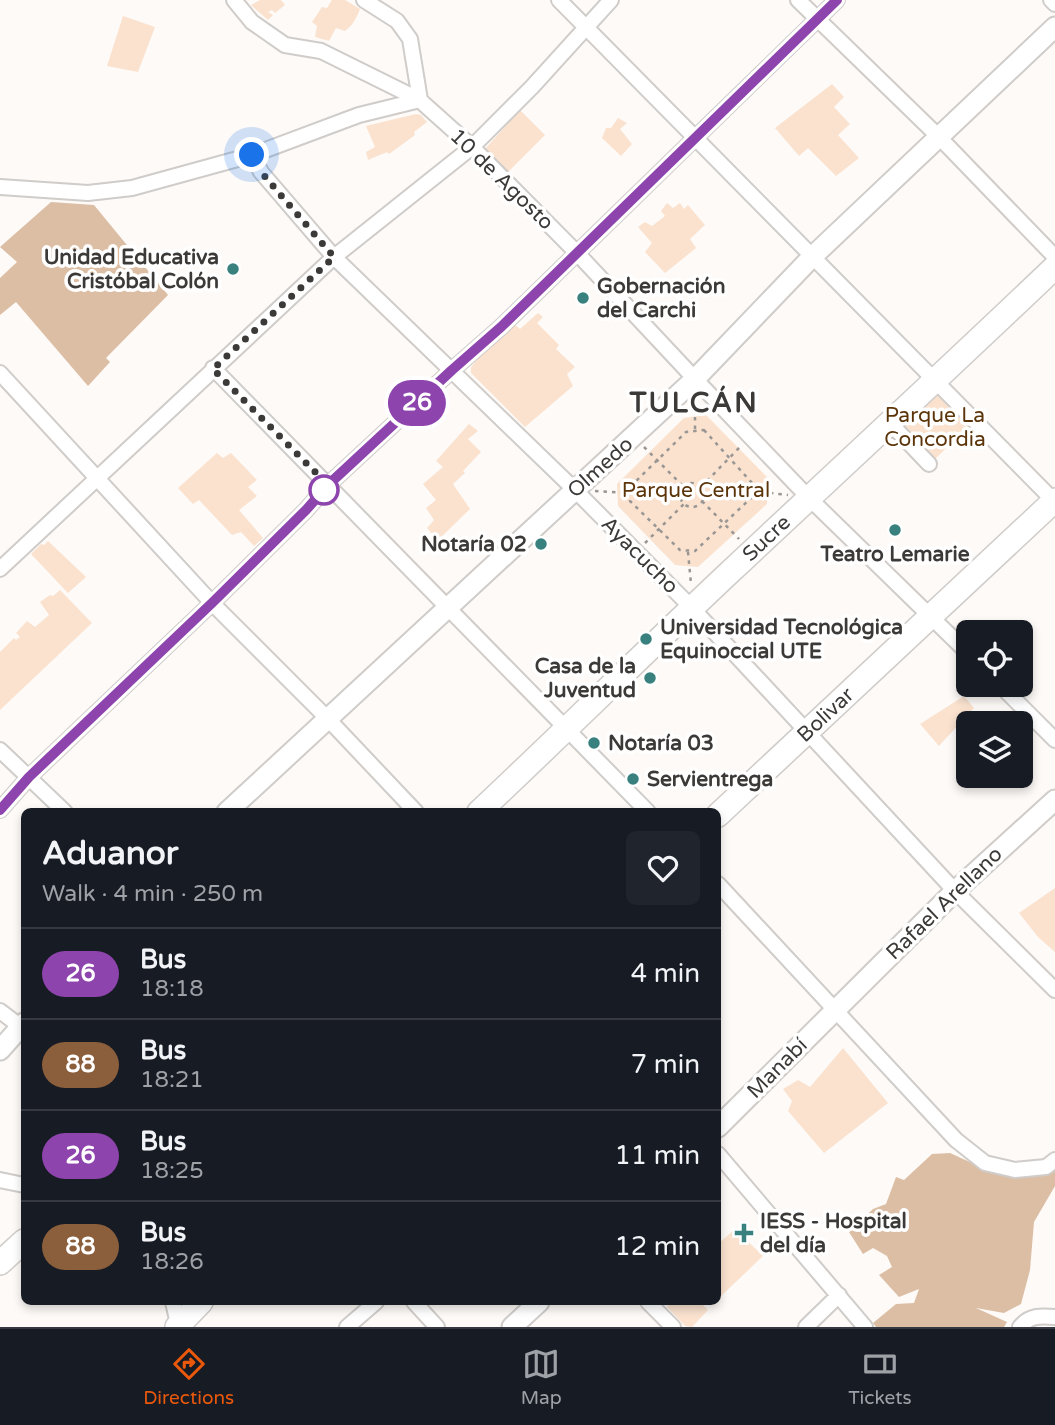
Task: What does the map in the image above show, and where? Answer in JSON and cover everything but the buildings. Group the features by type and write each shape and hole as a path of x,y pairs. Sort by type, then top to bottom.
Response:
{"main road":[{"name":"Sucre","path":"483,808 1055,267"},
{"name":"Bolivar","path":"721,812 1055,501"},
{"path":"0,1264 21,1244"},
{"path":"177,1320 197,1305"}],"street":[{"name":"10 de Agosto","path":"234,0 253,22 285,45 321,51 420,100 472,147 577,253 809,498 956,641"},
{"path":"0,187 88,193 132,188 252,155 359,115 420,100 410,39 397,21 364,0"},
{"path":"559,0 1055,501"},
{"path":"0,569 334,257 472,147 532,87 611,0"},
{"path":"798,0 940,138 1055,257"},
{"path":"0,810 29,777 212,603 328,485 501,327 837,0"},
{"path":"1051,0 1055,4"},
{"name":"Olmedo","path":"231,808 695,379 812,257 1055,27"},
{"name":"Ayacucho","path":"252,155 261,172 334,257 636,551 955,891 1055,990"},
{"path":"213,369 644,808"},
{"path":"0,373 212,603 412,808"},
{"path":"890,423 929,464"},
{"path":"1012,697 1055,740"},
{"path":"0,750 61,808"},
{"name":"Rafael Arellano","path":"836,1009 955,891 1055,800"},
{"path":"721,887 956,1140 985,1163 1016,1171 1046,1167 1055,1160"},
{"name":"Manabí","path":"721,1123 836,1009"},
{"path":"0,1011 21,1024"},
{"path":"0,1050 21,1027"},
{"path":"721,1157 865,1327"},
{"path":"0,1180 21,1184"},
{"path":"806,1327 839,1295"},
{"path":"347,1327 373,1305"},
{"path":"417,1305 437,1327"},
{"path":"515,1325 536,1305"},
{"path":"651,1305 673,1327"},
{"path":"1020,1327 1034,1316 1055,1317"}],"path":[{"path":"695,379 695,431"},
{"path":"704,430 730,457 753,484 751,498 695,551 680,550 630,501 631,486 686,432 704,430"},
{"path":"634,436 684,487"},
{"path":"701,487 750,437"},
{"path":"694,483 701,487 704,494 702,501 696,506 688,506 681,497 684,487 694,483"},
{"path":"575,490 631,493"},
{"path":"752,491 809,498"},
{"path":"702,501 752,551"},
{"path":"636,551 685,503"},
{"path":"688,551 692,608"}],"green space":[{"path":"260,0 281,0 285,5 275,13 272,10 268,12 273,15 268,20 251,5"},
{"path":"332,0 345,0 360,9 350,26 345,31 336,28 329,41 315,37 317,26 312,22 322,7 327,8"},
{"path":"123,16 155,27 138,72 107,66"},
{"path":"832,84 844,97 834,107 850,124 838,135 859,158 836,176 808,148 799,156 775,128"},
{"path":"520,110 545,135 508,172 485,149"},
{"path":"421,115 427,122 414,132 415,135 389,154 387,152 368,160 366,152 375,147 366,126"},
{"path":"618,118 627,123 620,129 632,144 621,156 602,138 606,128 611,128"},
{"path":"667,203 673,208 680,203 684,209 688,205 705,225 690,239 696,248 665,273 645,252 652,243 638,227 645,222 652,226 665,216 661,211"},
{"path":"538,313 543,317 537,323 559,345 556,349 575,367 567,374 573,386 525,427 471,373 471,367 514,324 520,329"},
{"name":"Parque La Concordia","path":"937,393 969,426 932,462 900,428"},
{"name":"Parque Central","path":"706,415 768,478 767,504 698,567 675,565 618,506 617,484 684,418"},
{"path":"469,424 478,431 468,439 481,452 453,484 470,509 438,540 427,528 434,520 426,508 436,500 423,484 443,467 436,461"},
{"path":"217,453 223,458 231,453 257,480 248,487 257,496 239,510 263,538 254,546 241,532 232,535 199,500 193,504 178,488"},
{"path":"48,541 86,577 68,593 31,554"},
{"path":"60,590 92,623 0,710 0,652 14,638 16,640 20,637 16,633 27,621 35,627 49,615 40,602"},
{"path":"962,697 974,708 971,711 956,711 956,728 939,746 920,724"},
{"path":"1055,888 1055,952 1038,937 1019,913"},
{"path":"843,1048 888,1103 824,1153 788,1111 792,1101 783,1089 798,1080 810,1087"},
{"path":"735,1229 763,1256 721,1296 721,1241"},
{"path":"703,1305 708,1310 692,1327 685,1326 667,1307"}],"shaded area":[{"path":"51,202 94,205 168,295 106,358 110,362 88,386 16,302 0,315 0,278 17,262 0,247"},
{"path":"950,1153 994,1173 1037,1175 1055,1166 1055,1186 1034,1222 1030,1270 1021,1304 1004,1313 976,1308 1007,1322 1004,1327 876,1327 873,1323 896,1304 914,1303 919,1289 899,1297 879,1275 892,1267 887,1256 873,1248 863,1254 849,1232 873,1209 886,1204 896,1177 904,1180 932,1154"}],"bus line":[{"name":"26","path":"0,810 29,777 212,603 328,485 501,327 837,0"}],"place":[{"name":"Unidad Educativa Cristóbal Colón","path":"233,269"},
{"name":"Gobernación del Carchi","path":"583,298"},
{"name":"Teatro Lemarie","path":"895,530"},
{"name":"Notaría 02","path":"541,544"},
{"name":"Universidad Tecnológica Equinoccial UTE","path":"646,639"},
{"name":"Casa de la Juventud","path":"650,678"},
{"name":"Notaría 03","path":"594,743"},
{"name":"Servientrega","path":"633,779"},
{"name":"IESS - Hospital del día","path":"744,1233"}],"district":[{"name":"TULCÁN","path":"694,402"}],"route":[{"path":"252,155 261,172 334,257 213,369 328,485 324,490"}]}
